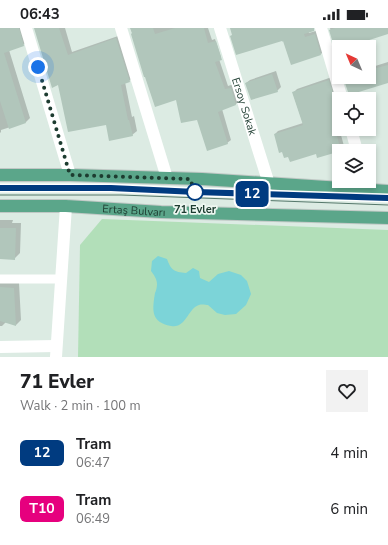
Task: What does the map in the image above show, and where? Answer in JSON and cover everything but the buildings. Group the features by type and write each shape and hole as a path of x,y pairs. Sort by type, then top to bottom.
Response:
{"main road":[{"path":"0,175 70,175 167,178 269,184 332,185"},
{"path":"376,188 388,191"},
{"name":"Ertaş Bulvarı","path":"0,206 66,206 161,212 388,218"}],"street":[{"path":"26,28 70,175"},
{"path":"121,28 167,178"},
{"name":"Ersoy Sokak","path":"220,28 269,184"},
{"path":"321,28 340,92"},
{"path":"0,347 56,352 66,206"}],"lane":[{"path":"0,279 61,279"}],"green space":[{"path":"102,219 388,230 388,357 78,357 80,245"}],"water":[{"path":"158,256 167,259 170,266 176,271 186,273 193,268 199,271 200,278 209,282 218,274 229,271 241,275 247,281 251,294 246,305 236,314 225,315 217,313 208,305 200,305 195,307 184,321 176,326 171,326 160,322 156,319 153,310 157,284 151,271 152,261"}],"tram line":[{"path":"0,188 111,188 388,198"},
{"name":"12","path":"0,188 111,188 388,198"},
{"path":"0,195 121,195 388,205"}],"place":[{"name":"71 Evler","path":"195,192"}],"route":[{"path":"38,67 70,175 190,179 195,192"}]}
